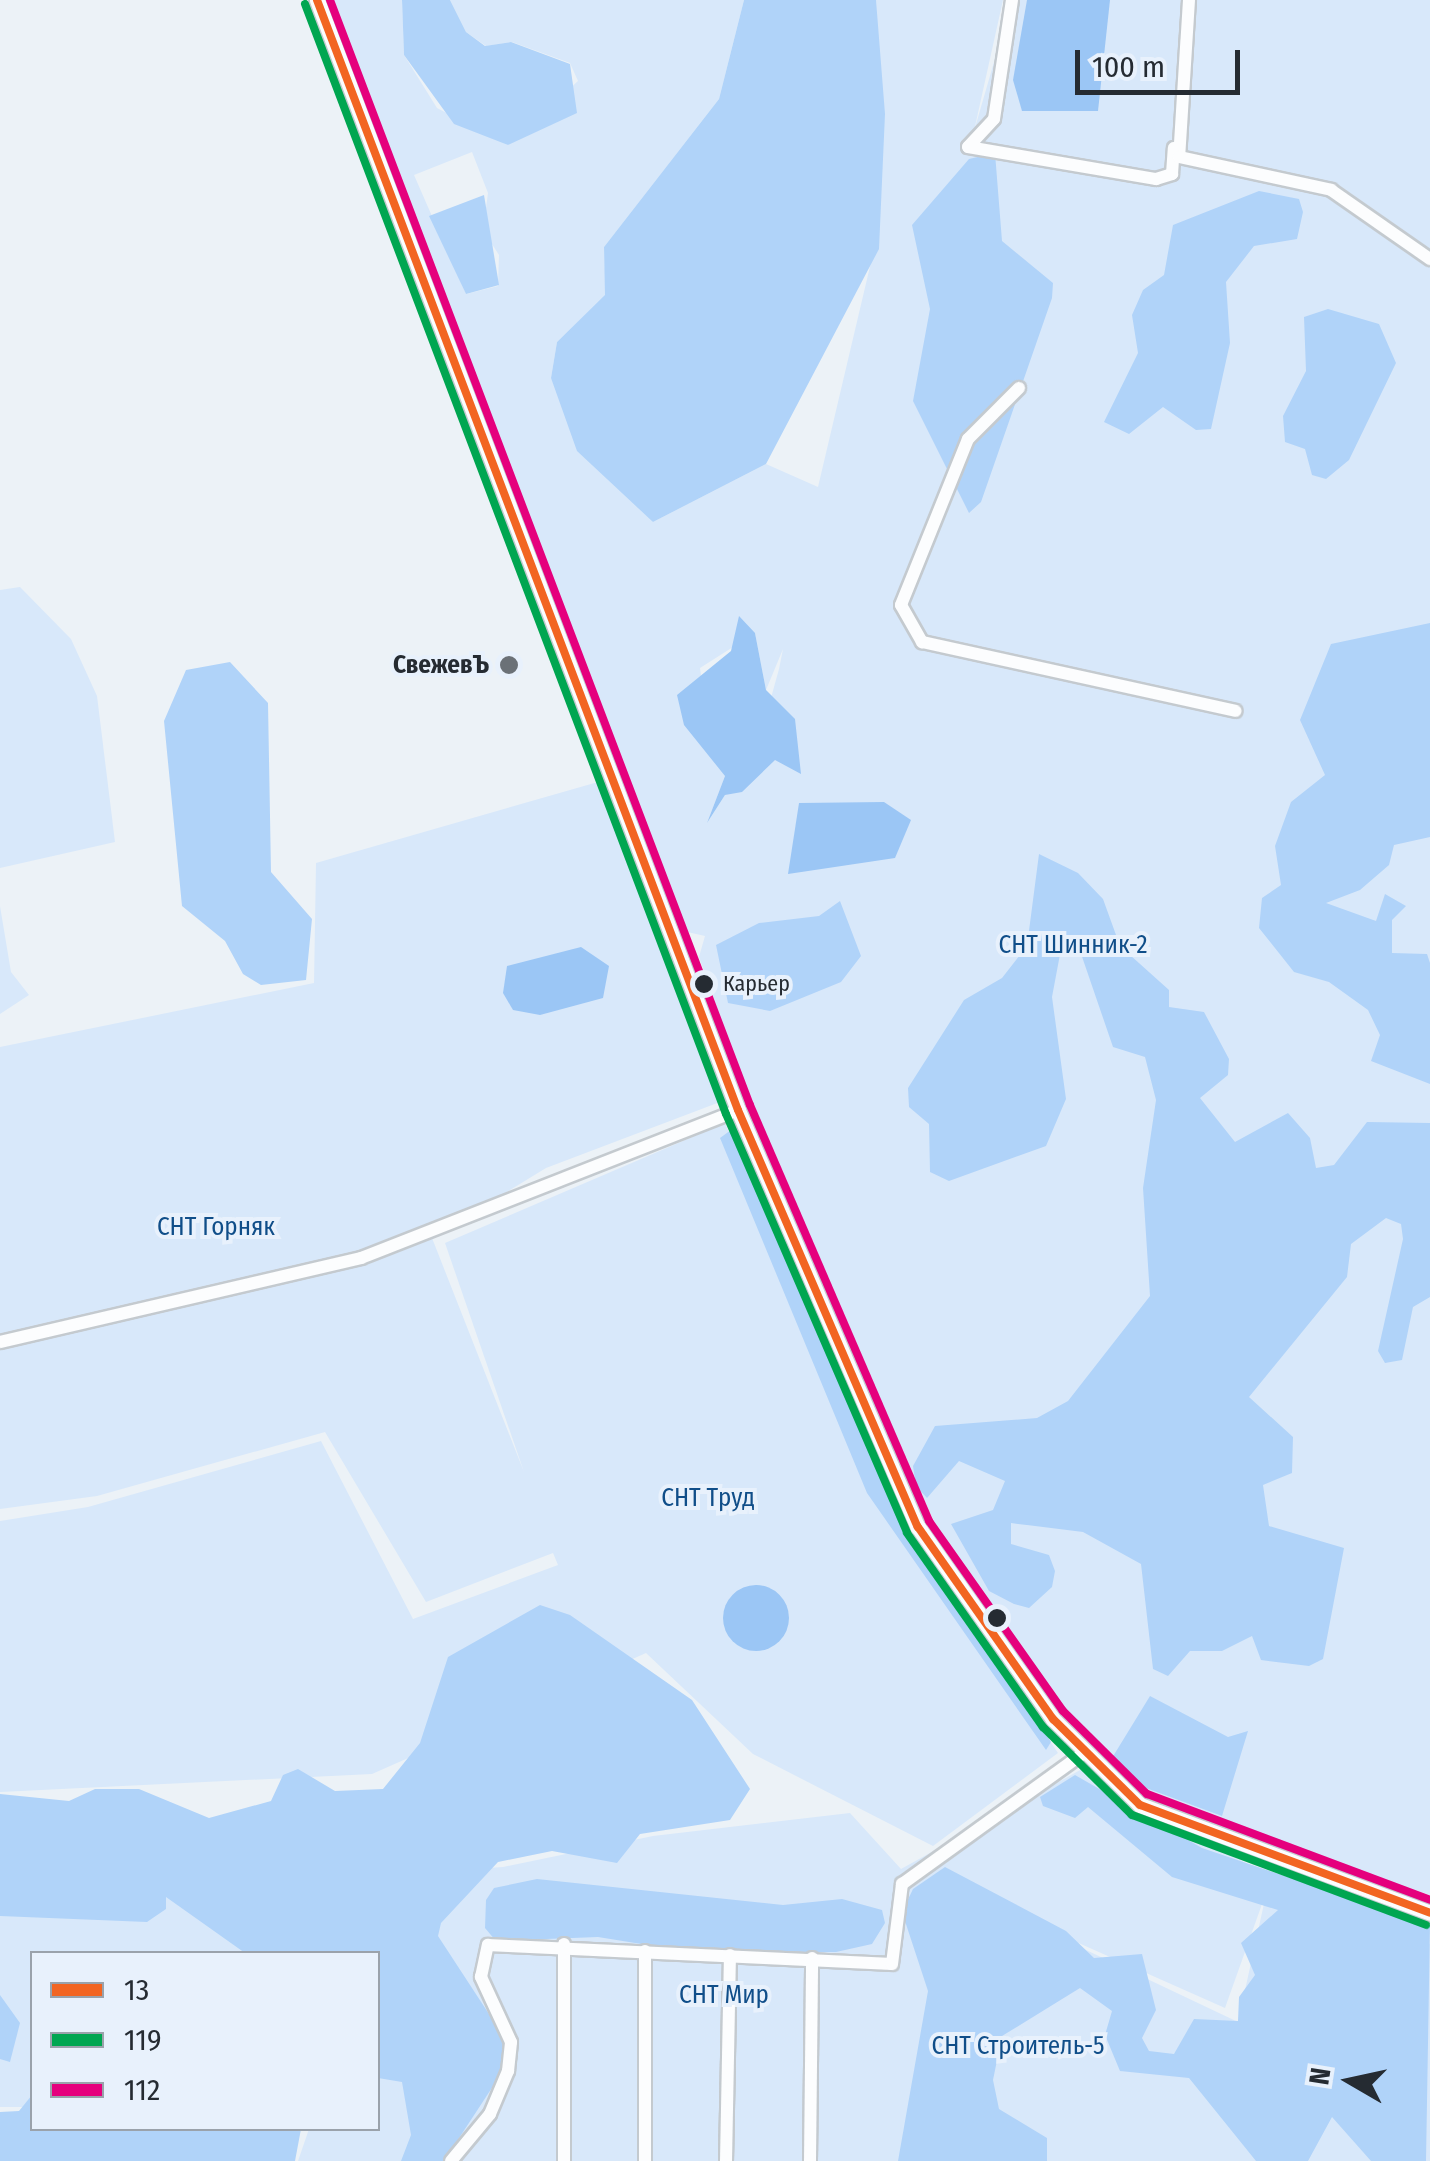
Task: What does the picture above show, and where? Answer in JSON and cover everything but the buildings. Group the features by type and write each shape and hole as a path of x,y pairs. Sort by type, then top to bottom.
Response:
{"street":[{"path":"317,0 738,1110 897,1491 1082,1754 1164,1818 1430,1913"},
{"path":"1012,0 994,118 968,147 1156,179 1172,174 1189,0"},
{"path":"1174,146 1191,166 1331,190 1430,258"},
{"path":"1019,388 968,438 901,605 922,642 1236,711"},
{"path":"0,1342 361,1258 738,1110"},
{"path":"451,2161 490,2114 508,2070 512,2042 479,1957 488,1945 564,1944 892,1964 902,1884 1082,1754"},
{"path":"564,1944 564,2161"},
{"path":"645,1951 645,2161"},
{"path":"726,2161 730,1955"},
{"path":"810,2161 812,1958"}],"green space":[{"name":"СНТ Шинник-2","path":"328,0 402,0 404,55 437,108 508,145 578,81 570,63 512,42 486,46 466,32 450,0 744,0 719,99 604,247 606,295 557,342 551,378 653,522 766,464 818,487 880,224 876,0 1003,0 974,131 1012,0 1430,0 1430,1895 1171,1810 1093,1751 936,1526 756,1119 699,957 705,936 683,931","holes":["472,152 488,193 483,230 499,255 498,286 466,294 414,175","755,633 766,690 783,649 779,669 746,788 725,795 707,823 725,776 711,750 700,668"]},
{"path":"402,0 450,0 466,32 485,46 511,42 570,64 577,113 508,145 454,124 404,55"},
{"path":"744,0 876,0 885,114 879,249 766,464 653,522 577,451 551,378 557,342 605,295 604,247 719,99"},
{"path":"995,153 1002,241 1053,283 1052,298 981,502 969,513 913,401 930,309 912,225 969,159"},
{"path":"1259,191 1299,199 1303,212 1297,239 1254,246 1226,282 1230,343 1211,429 1196,430 1163,407 1129,434 1104,422 1138,353 1132,315 1143,290 1164,275 1173,225"},
{"path":"484,195 499,285 466,294 429,216"},
{"path":"1328,309 1379,324 1396,363 1349,460 1326,479 1312,475 1305,449 1285,442 1283,416 1306,371 1304,317"},
{"path":"20,587 71,639 97,696 115,842 0,868 0,590"},
{"path":"1430,623 1430,837 1394,845 1389,865 1360,890 1326,903 1376,921 1385,894 1406,906 1392,920 1392,953 1427,954 1430,963 1430,1084 1371,1061 1380,1035 1368,1010 1329,982 1294,972 1259,928 1262,898 1281,885 1275,846 1291,802 1325,775 1300,720 1331,644"},
{"path":"230,662 268,703 271,872 312,919 306,980 261,985 243,974 225,941 182,906 164,721 186,670"},
{"path":"598,782 720,1102 546,1168 432,1238 524,1472 445,1243 725,1123 886,1496 1058,1753 933,1846 753,1754 646,1653 372,1774 0,1792 0,1521 88,1507 321,1441 413,1619 558,1565 553,1553 426,1602 325,1432 97,1496 0,1509 0,1047 314,983 316,863"},
{"path":"1039,854 1078,873 1103,899 1120,946 1169,990 1169,1007 1204,1012 1229,1059 1228,1075 1200,1098 1235,1142 1288,1113 1310,1138 1316,1168 1334,1165 1367,1122 1430,1123 1430,1297 1413,1307 1402,1360 1385,1363 1378,1351 1403,1239 1401,1224 1386,1218 1351,1244 1347,1277 1249,1397 1293,1437 1292,1473 1263,1485 1269,1526 1344,1548 1323,1659 1309,1666 1261,1660 1252,1636 1222,1651 1190,1651 1168,1676 1153,1669 1141,1564 1083,1532 1011,1523 1011,1544 1049,1555 1055,1571 1052,1587 1029,1608 1014,1604 989,1591 951,1524 993,1510 1005,1481 959,1461 927,1498 916,1486 913,1466 935,1426 1037,1418 1068,1401 1150,1296 1143,1188 1156,1100 1145,1057 1113,1047 1078,945 1061,949 1052,997 1066,1099 1046,1146 949,1181 930,1172 929,1124 909,1107 908,1088 964,1000 1002,978 1027,946"},
{"path":"840,901 861,956 841,982 770,1011 728,1003 716,945 759,923 819,916"},
{"path":"0,906 11,972 29,995 0,1014"},
{"path":"731,1130 888,1489 1051,1742 1046,1750 867,1493 720,1138"},
{"path":"540,1605 570,1615 692,1700 750,1789 730,1820 640,1834 617,1863 552,1851 498,1862 441,1923 438,1936 504,2037 501,2074 444,2161 401,2161 411,2135 402,2082 380,2078 380,1951 242,1951 166,1897 166,1909 147,1922 0,1916 0,1794 69,1801 95,1789 139,1789 209,1818 271,1801 283,1775 298,1769 335,1791 383,1789 420,1743 448,1657"},
{"path":"1150,1696 1228,1737 1248,1731 1222,1816 1146,1788 1112,1758"},
{"name":"СНТ Мир","path":"1082,1769 1270,1877 1430,1944 1430,2161 905,2161 904,2123 903,2161 298,2161 308,2131 380,2131 380,1951 30,1951 30,2107 0,2107 0,1902 503,1867 653,1836 850,1813 901,1869","holes":["1267,1890 1238,2022 968,1894 1225,2008"]},
{"name":"СНТ Строитель-5","path":"1075,1775 1202,1848 1430,1925 1426,2161 1371,2161 1332,2117 1308,2161 1256,2161 1189,2078 1120,2071 1105,2035 1112,2011 1080,1988 1002,2036 993,2080 999,2109 1047,2138 1047,2161 898,2161 928,1991 902,1912 913,1889 945,1867 1066,1931 1094,1958 1142,1954 1156,2010 1142,2038 1149,2051 1174,2054 1194,2019 1238,2021 1239,1997 1255,1975 1241,1943 1278,1910 1172,1877 1088,1807 1075,1818 1043,1806 1040,1797"},
{"path":"537,1879 783,1905 842,1899 882,1910 885,1923 872,1944 836,1952 691,1952 598,1937 496,1941 485,1928 486,1900 494,1888"},
{"path":"0,1995 20,2023 10,2062 0,2059"},
{"path":"30,2097 30,2131 301,2131 295,2161 0,2161 0,2112 19,2111"}],"shaded area":[{"path":"1027,0 1110,0 1098,111 1022,111 1013,80"},
{"path":"739,616 755,633 766,690 795,719 801,774 775,760 742,792 725,795 707,823 725,776 684,725 677,695 731,651"},
{"path":"884,802 911,820 895,858 788,874 799,803"},
{"path":"581,947 609,966 603,998 540,1015 513,1010 503,993 507,966"},
{"path":"756,1585 780,1594 789,1618 780,1642 756,1651 732,1642 723,1618 732,1594"}],"transit line":[{"name":"13","path":"317,0 738,1110 918,1527 1053,1719 1140,1805 1430,1913"},
{"name":"112","path":"330,0 750,1105 929,1521 1063,1711 1147,1794 1430,1900"},
{"name":"119","path":"305,4 726,1114 907,1533 1043,1727 1132,1815 1426,1925"}],"place":[{"name":"СвежевЪ","path":"509,665"},
{"name":"Карьер","path":"704,984"}],"park label":[{"name":"СНТ Горняк","path":"216,1227"},
{"name":"СНТ Труд","path":"708,1498"}]}
